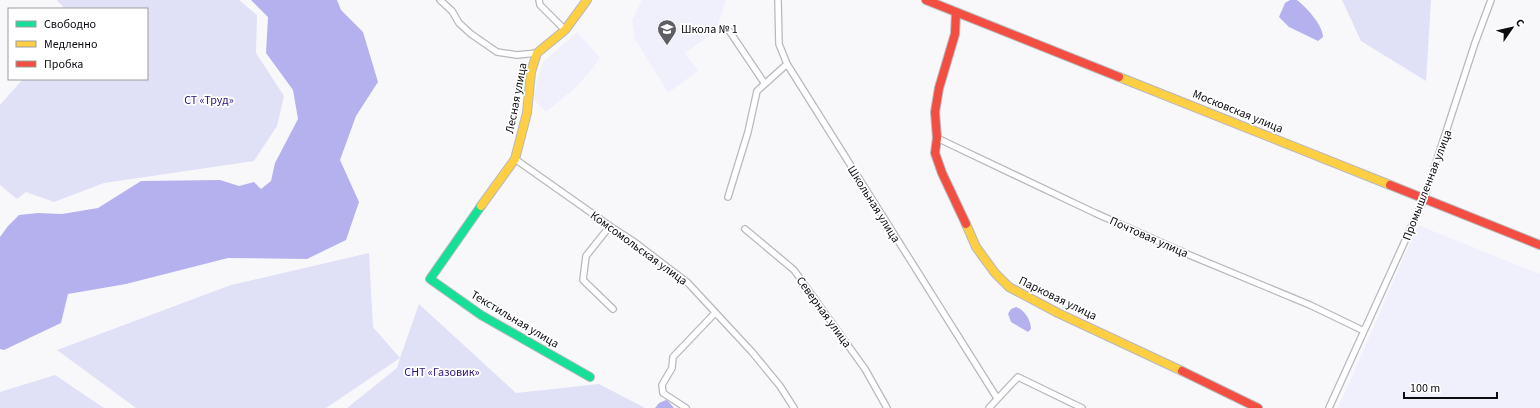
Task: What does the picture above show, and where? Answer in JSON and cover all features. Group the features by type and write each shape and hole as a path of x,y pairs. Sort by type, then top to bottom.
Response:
{"main road":[{"name":"Лесная улица","path":"516,158 527,113 530,72 537,53 565,30 588,0"},
{"name":"Московская улица","path":"926,0 1540,245"},
{"name":"Парковая улица","path":"956,12 955,34 939,88 935,112 935,153 942,173 976,247 995,273 1009,287 1058,313 1144,352 1258,408"},
{"name":"Текстильная улица","path":"516,158 436,268 430,280 481,315 590,377"}],"street":[{"path":"440,0 452,10 460,23 471,34 497,52 517,55 537,53"},
{"path":"539,0 540,5 565,30"},
{"name":"Школьная улица","path":"778,0 779,44 787,64 998,398"},
{"name":"Промышленная улица","path":"1329,408 1424,199 1475,43 1491,0"},
{"path":"730,32 765,84"},
{"path":"728,197 748,132 757,91 787,64"},
{"name":"Почтовая улица","path":"936,138 1095,213 1187,254 1310,305 1364,332"},
{"name":"Комсомольская улица","path":"516,158 633,241 688,283 752,352 780,386 794,408"},
{"path":"610,226 586,256 583,280 613,309"},
{"name":"Северная улица","path":"745,228 794,270 865,369 887,408"},
{"path":"686,408 663,393 662,385 672,368 672,357 715,313"},
{"path":"990,408 1018,377 1082,408"}],"shaded area":[{"path":"251,0 337,0 341,10 363,32 378,82 356,116 340,160 359,202 346,240 307,259 228,258 126,284 68,294 61,323 4,350 0,349 0,237 19,215 38,213 62,214 98,208 141,181 220,180 239,186 254,182 261,189 271,181 275,163 298,119 293,90 266,53 268,17"},
{"name":"Школа № 1","path":"642,0 726,0 716,31 685,53 698,71 668,93 635,39 632,20"},
{"path":"1290,0 1297,0 1305,7 1317,22 1323,37 1318,41 1289,27 1279,17 1285,3"},
{"path":"577,32 600,58 575,88 546,112 534,100 537,80 543,62"},
{"path":"1418,225 1540,274 1540,408 1338,408"},
{"path":"1016,307 1024,312 1028,319 1031,329 1028,332 1011,322 1008,314 1011,309"},
{"path":"666,400 674,408 655,408 659,403"}],"green space":[{"name":"СТ «Труд»","path":"239,0 257,15 256,53 284,96 277,126 254,161 104,183 54,202 26,192 17,199 0,185 0,105 22,80 148,80 148,8 62,8 63,6 57,1"},
{"path":"1342,0 1431,0 1426,81 1361,41"},
{"path":"369,253 373,327 400,358 326,408 136,408 57,350 231,285"},
{"name":"СНТ «Газовик»","path":"419,304 516,393 599,384 645,408 347,408 397,368"},
{"path":"55,375 104,408 0,408 0,392"}],"traffic: fast":[{"path":"481,206 430,279 481,315 590,377"}],"traffic: slow":[{"path":"481,206 515,159 527,113 531,72 537,53 565,30 587,0"},
{"path":"1119,77 1390,185"},
{"path":"966,224 976,247 995,273 1009,287 1058,313 1182,371"}],"traffic: jam":[{"path":"926,0 1119,77"},
{"path":"956,12 955,34 939,88 935,112 937,138 935,153 942,173 966,224"},
{"path":"1390,185 1540,245"},
{"path":"1182,371 1258,408"}],"place":[{"name":"Школа № 1","path":"667,46"}]}
